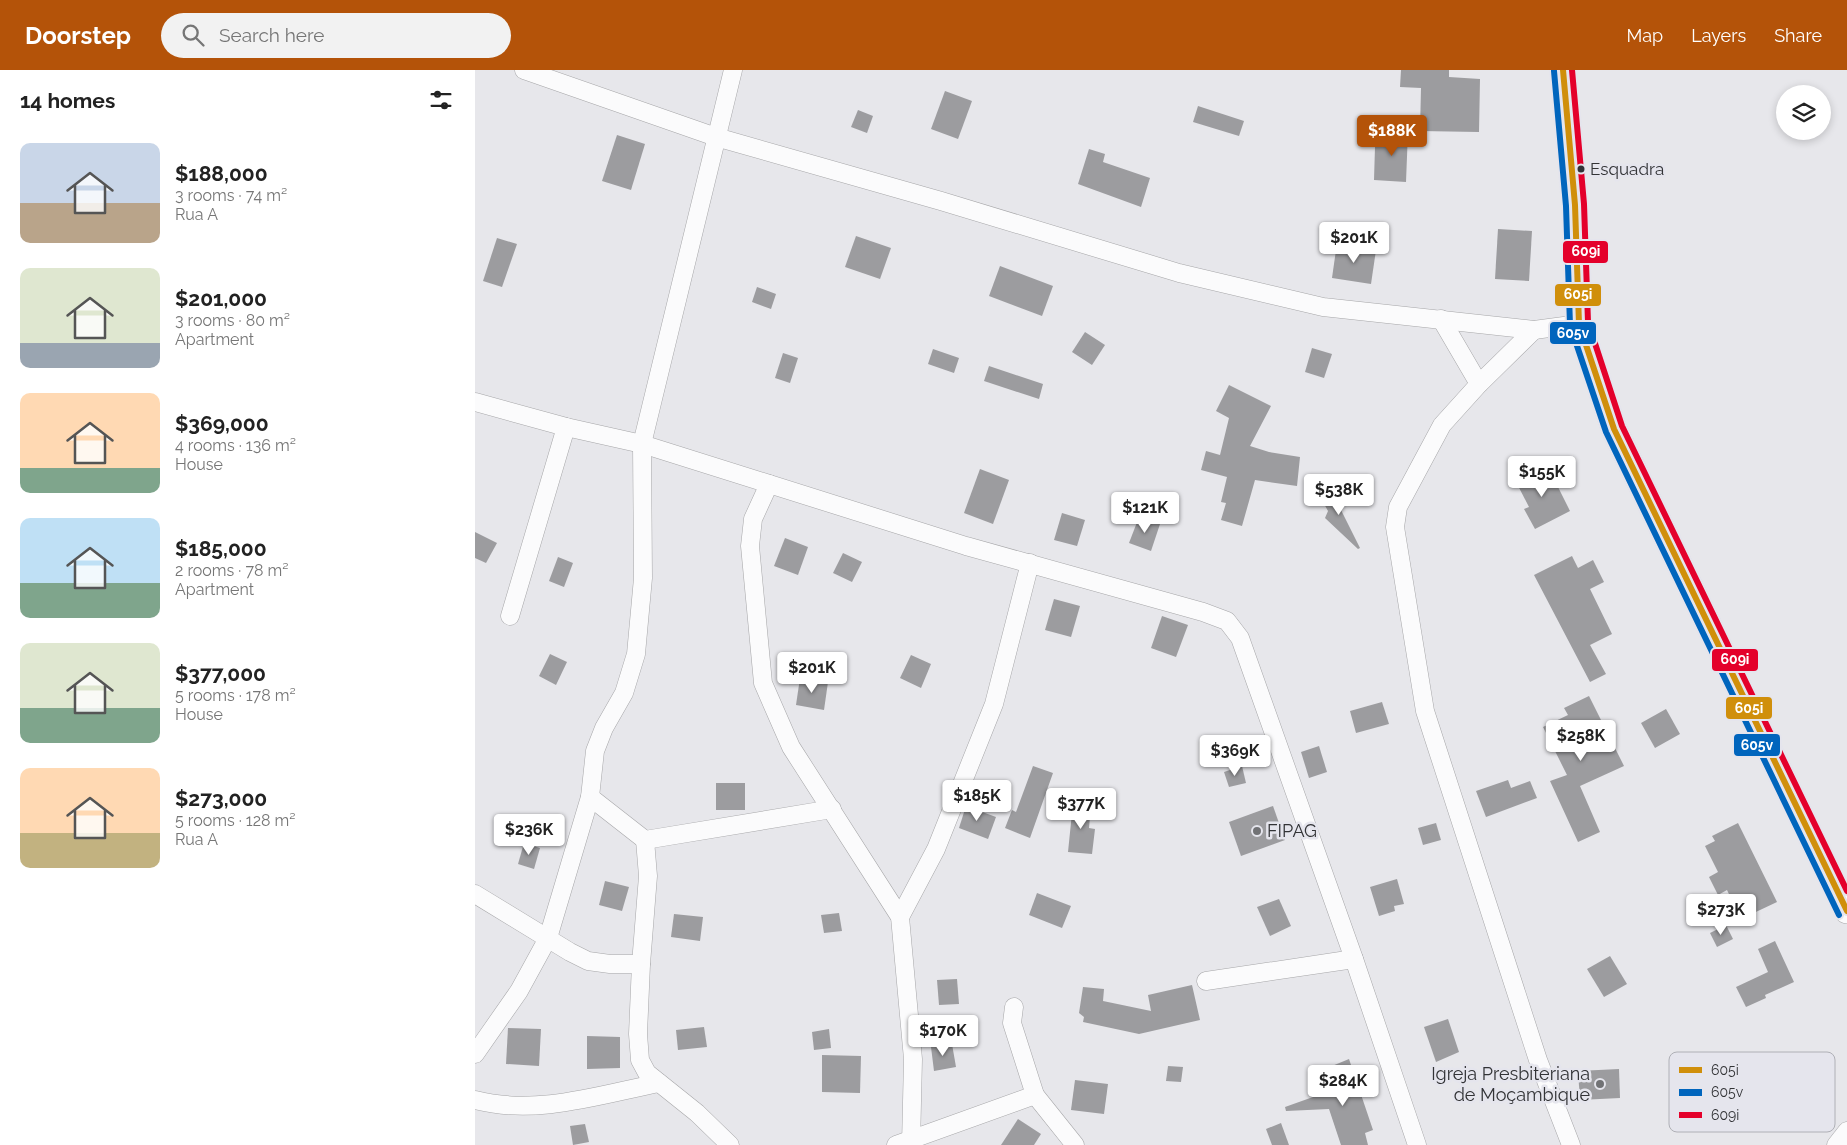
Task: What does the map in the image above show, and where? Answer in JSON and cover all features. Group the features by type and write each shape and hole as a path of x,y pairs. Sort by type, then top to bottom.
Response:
{"main road":[{"path":"1563,70 1575,205 1579,324 1614,430 1847,910"}],"street":[{"path":"524,70 716,137 941,201 1179,272 1323,307 1534,330 1579,324"},
{"path":"475,1054 519,991 549,938 590,797 595,751 604,728 624,693 636,654 643,578 642,444 733,70"},
{"path":"1441,319 1479,384"},
{"path":"1534,330 1479,384 1442,425 1398,507 1395,527 1425,712 1538,1060 1571,1145"},
{"path":"475,402 567,427 642,444 966,546 1203,612 1227,621 1240,638 1354,958 1417,1145"},
{"path":"510,616 567,427"},
{"path":"769,484 753,519 750,546 763,683 791,747 900,917 913,1059 912,1142"},
{"path":"900,917 936,849 994,704 1030,563"},
{"path":"590,797 645,840 648,876 641,964 638,1034 639,1060 647,1073 697,1113 730,1145"},
{"path":"645,840 832,809"},
{"path":"475,894 570,952 589,961 610,964 641,964"},
{"path":"1206,981 1354,958"},
{"path":"1014,1006 1013,1023 1035,1095 1075,1145"},
{"path":"475,1100 517,1107 547,1106 659,1083"},
{"path":"896,1145 912,1142 1035,1095"},
{"path":"1836,1145 1847,1131"}],"building":[{"path":"1401,70 1449,70 1449,77 1480,79 1479,132 1420,131 1421,88 1400,87"},
{"path":"945,91 972,101 958,139 931,129"},
{"path":"1198,106 1244,121 1239,136 1193,122"},
{"path":"858,110 873,116 867,133 851,127"},
{"path":"1384,130 1408,131 1406,182 1374,180 1375,147 1383,147"},
{"path":"617,135 645,144 631,190 602,181"},
{"path":"1089,149 1105,154 1103,162 1150,178 1141,207 1078,184"},
{"path":"1498,229 1532,231 1529,281 1495,279"},
{"path":"856,236 891,248 880,279 845,267"},
{"path":"497,238 517,244 502,287 483,281"},
{"path":"1337,243 1376,250 1371,284 1332,278"},
{"path":"1000,266 1053,286 1042,316 989,296"},
{"path":"757,287 776,294 771,309 752,302"},
{"path":"1085,332 1105,345 1092,365 1072,352"},
{"path":"1312,348 1332,354 1324,378 1305,372"},
{"path":"933,349 959,358 954,373 928,364"},
{"path":"783,353 798,358 790,383 775,378"},
{"path":"989,366 1043,384 1039,399 984,381"},
{"path":"1229,385 1271,406 1250,446 1269,452 1300,457 1297,486 1255,480 1242,526 1221,520 1226,503 1221,502 1227,477 1201,470 1206,451 1220,455 1229,418 1216,411"},
{"path":"1540,467 1547,482 1554,479 1570,511 1535,529 1524,509 1529,507 1515,480"},
{"path":"980,469 1009,480 993,524 964,513"},
{"path":"1344,484 1340,508 1360,548 1358,549 1325,518 1328,511 1323,502"},
{"path":"1062,513 1085,520 1077,546 1054,540"},
{"path":"1139,517 1160,524 1151,551 1129,543"},
{"path":"475,532 497,543 486,563 475,558"},
{"path":"785,538 808,547 798,575 774,566"},
{"path":"843,553 862,562 852,582 833,573"},
{"path":"1572,556 1578,568 1593,560 1604,582 1590,589 1612,634 1590,645 1606,674 1590,682 1534,575"},
{"path":"558,557 573,563 564,587 549,581"},
{"path":"1054,599 1080,606 1071,637 1045,630"},
{"path":"1162,616 1188,625 1176,657 1151,648"},
{"path":"550,654 567,662 556,685 539,676"},
{"path":"911,655 931,664 921,688 900,678"},
{"path":"800,678 828,682 824,710 796,705"},
{"path":"1589,696 1624,766 1580,786 1600,832 1578,842 1550,781 1567,775 1543,727 1568,715 1564,708"},
{"path":"1382,702 1389,724 1356,733 1350,711"},
{"path":"1666,709 1680,734 1655,748 1641,723"},
{"path":"1319,746 1327,772 1309,778 1301,752"},
{"path":"1033,766 1053,773 1030,838 1005,828 1012,810 1016,812"},
{"path":"1242,766 1246,783 1229,787 1224,772"},
{"path":"1508,780 1511,788 1530,781 1537,798 1486,817 1476,791"},
{"path":"716,783 745,783 745,810 716,810"},
{"path":"1073,803 1091,805 1089,828 1095,829 1092,854 1068,852"},
{"path":"966,806 996,817 988,839 959,828"},
{"name":"FIPAG","path":"1273,806 1285,840 1241,856 1229,822"},
{"path":"1436,823 1441,840 1423,845 1418,828"},
{"path":"1738,823 1777,902 1741,919 1727,890 1718,895 1709,877 1718,872 1705,846 1715,841 1712,836"},
{"path":"524,843 540,848 534,869 518,864"},
{"path":"1397,879 1404,904 1394,906 1395,911 1379,916 1370,887"},
{"path":"605,881 629,887 622,911 599,905"},
{"path":"1037,893 1071,906 1062,928 1029,915"},
{"path":"1279,899 1291,926 1270,936 1257,907"},
{"path":"839,913 842,931 824,933 821,915"},
{"path":"674,914 703,917 700,941 671,937"},
{"path":"1726,925 1733,939 1717,947 1710,933"},
{"path":"1775,941 1794,982 1765,995 1766,998 1746,1007 1736,987 1768,972 1758,949"},
{"path":"1610,956 1627,984 1604,997 1587,969"},
{"path":"957,979 959,1004 939,1005 937,980"},
{"path":"1192,985 1200,1020 1139,1034 1083,1022 1084,1017 1079,1013 1083,987 1104,989 1103,1001 1151,1011 1148,995"},
{"path":"1448,1019 1459,1052 1436,1062 1424,1027"},
{"path":"704,1027 707,1047 678,1050 676,1030"},
{"path":"508,1028 541,1029 539,1066 506,1064"},
{"path":"829,1029 831,1048 814,1050 812,1032"},
{"path":"587,1036 620,1037 620,1068 587,1069"},
{"path":"952,1044 956,1067 934,1071 931,1047"},
{"path":"822,1055 861,1056 860,1093 822,1092"},
{"path":"1349,1059 1373,1130 1365,1133 1368,1145 1341,1145 1329,1109 1286,1111 1285,1107 1341,1087 1332,1066"},
{"path":"1168,1066 1183,1067 1181,1082 1166,1081"},
{"path":"1619,1069 1620,1098 1580,1100 1578,1071"},
{"path":"1075,1080 1108,1084 1104,1114 1071,1110"},
{"path":"1018,1119 1041,1134 1034,1145 1001,1145"},
{"path":"1281,1123 1289,1145 1272,1145 1266,1129"},
{"path":"585,1124 589,1142 573,1145 570,1126"}],"transit line":[{"name":"605i","path":"1563,70 1575,205 1579,324 1614,429 1847,911"},
{"name":"609i","path":"1572,70 1584,204 1588,322 1622,426 1847,891"},
{"name":"605v","path":"1554,71 1566,206 1570,325 1606,432 1839,915"}],"place":[{"name":"Esquadra","path":"1581,169"},
{"name":"FIPAG","path":"1257,831"},
{"name":"Igreja Presbiteriana de Moçambique","path":"1600,1084"}]}
